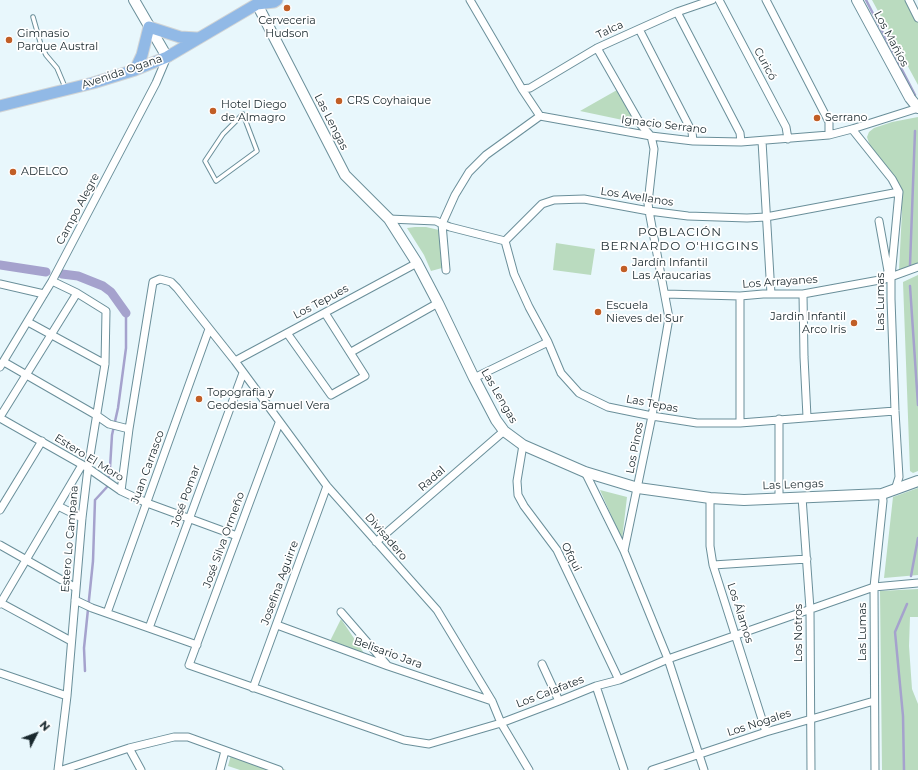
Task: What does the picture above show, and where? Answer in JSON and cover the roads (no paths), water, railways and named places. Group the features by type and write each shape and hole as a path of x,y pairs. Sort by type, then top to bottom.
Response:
{"main road":[{"name":"Avenida Ogana","path":"0,106 93,84 135,70 167,57 258,2 274,2 277,0"},
{"path":"135,70 142,56 149,27 180,37 197,38"}],"street":[{"path":"134,0 167,57"},
{"path":"446,270 442,224 455,195 469,172 486,155 540,116 522,89 470,0"},
{"name":"Talca","path":"522,89 530,88 597,48 677,12 712,0"},
{"name":"Curicó","path":"719,0 786,127 788,139"},
{"path":"766,0 829,122 829,135"},
{"name":"Los Mañíos","path":"857,0 910,98 918,108"},
{"path":"909,0 918,18"},
{"name":"Las Lengas","path":"258,2 345,175 388,218 417,263 474,378 504,432 523,445 585,472 638,488 710,498 744,500 779,497 882,494 918,481"},
{"path":"677,12 740,133 741,142"},
{"path":"639,29 692,132 693,141"},
{"path":"597,48 641,126 652,136"},
{"name":"Campo Alegre","path":"2,364 52,282 156,84 167,57"},
{"name":"Ignacio Serrano","path":"540,116 652,136 693,141 741,142 829,135 918,108"},
{"path":"852,129 892,179 899,192"},
{"name":"Los Pinos","path":"624,551 652,416 669,318 648,203 654,149 652,136"},
{"path":"762,141 771,294"},
{"name":"Los Avellanos","path":"505,241 542,204 554,200 584,199 649,211 708,217 766,217 899,192"},
{"name":"Las Lumas","path":"895,490 899,477 888,278 899,192"},
{"path":"388,218 436,221 442,224 505,241"},
{"path":"879,221 888,278"},
{"name":"Las Tepas","path":"505,241 514,274 548,342 561,373 579,393 608,407 697,423 740,423 895,411"},
{"name":"Los Tepues","path":"235,362 417,263"},
{"name":"Los Arrayanes","path":"665,294 740,296 804,294 888,278 918,267"},
{"name":"Divisadero","path":"129,429 153,282 160,279 171,282 177,288 235,362 327,486 437,610 492,701 501,723 528,770"},
{"path":"0,417 77,293 52,282"},
{"path":"0,284 44,294"},
{"name":"Estero Lo Campana","path":"58,770 67,696 71,641 78,601 76,588 85,466 105,364 106,311 77,293"},
{"path":"804,294 804,357 807,417"},
{"path":"740,296 740,423"},
{"path":"353,351 438,303"},
{"path":"287,333 331,395 365,376 325,313"},
{"path":"28,322 51,333 105,364"},
{"name":"Juan Carrasco","path":"107,613 209,329"},
{"path":"474,378 548,342"},
{"path":"2,364 26,374 109,424 129,429 118,489"},
{"name":"José Pomar","path":"150,628 243,373"},
{"name":"Estero El Moro","path":"0,417 85,466 118,489 147,503 237,536"},
{"path":"779,419 779,497"},
{"name":"José Silva Ormeño","path":"189,665 279,423"},
{"name":"Radal","path":"376,542 504,432"},
{"path":"0,510 42,441"},
{"name":"Ofqui","path":"523,445 517,481 518,495 524,506 556,550 619,680"},
{"path":"71,641 0,603 58,506 85,466"},
{"path":"585,472 624,551 668,659 704,770"},
{"name":"Josefina Aguirre","path":"253,688 327,486"},
{"name":"Las Lumas","path":"875,770 874,587 883,501 882,494"},
{"name":"Los Notros","path":"802,497 810,609 811,770"},
{"name":"Los Álamos","path":"710,498 710,546 713,565 766,732"},
{"path":"58,506 82,518"},
{"path":"0,545 76,588"},
{"path":"713,565 807,559"},
{"name":"Los Calafates","path":"189,665 404,740 429,744 501,723 596,686 619,680 668,659 874,587 918,583"},
{"path":"78,601 92,608 197,645"},
{"path":"341,612 388,666"},
{"name":"Belisario Jara","path":"277,625 388,666 492,701"},
{"path":"542,664 559,701"},
{"path":"0,673 67,696"},
{"path":"596,686 624,770"},
{"name":"Los Nogales","path":"652,770 766,732 874,701"},
{"path":"62,770 129,748 174,737 188,737 279,770"},
{"path":"129,748 141,770"},
{"path":"220,770 225,751"},
{"path":"85,762 87,770"}],"lane":[{"path":"33,17 41,44 46,55 57,68 66,90"},
{"path":"243,114 257,150 216,181 205,161 223,134 243,114"}],"waterway":[{"path":"866,0 915,95"},
{"path":"910,265 915,131"},
{"path":"0,265 46,272"},
{"path":"62,274 78,276 103,286 111,292 126,313"},
{"path":"910,286 918,405"},
{"path":"85,671 84,648 93,561 95,500 107,487 112,435 118,408 126,348 126,313"},
{"path":"911,576 918,538"},
{"path":"904,770 903,716 895,632 907,604"}],"place":[{"name":"Cerveceria Hudson","path":"287,8"},
{"name":"Gimnasio Parque Austral","path":"9,40"},
{"name":"CRS Coyhaique","path":"339,101"},
{"name":"Hotel Diego de Almagro","path":"213,111"},
{"name":"Serrano","path":"817,118"},
{"name":"ADELCO","path":"13,172"},
{"name":"Jardín Infantil Las Araucarias","path":"624,269"},
{"name":"Escuela Nieves del Sur","path":"598,312"},
{"name":"Jardin Infantil Arco Iris","path":"854,323"},
{"name":"Topografia y Geodesia Samuel Vera","path":"199,399"}],"district":[{"name":"POBLACIÓN BERNARDO O'HIGGINS","path":"680,239"}]}
